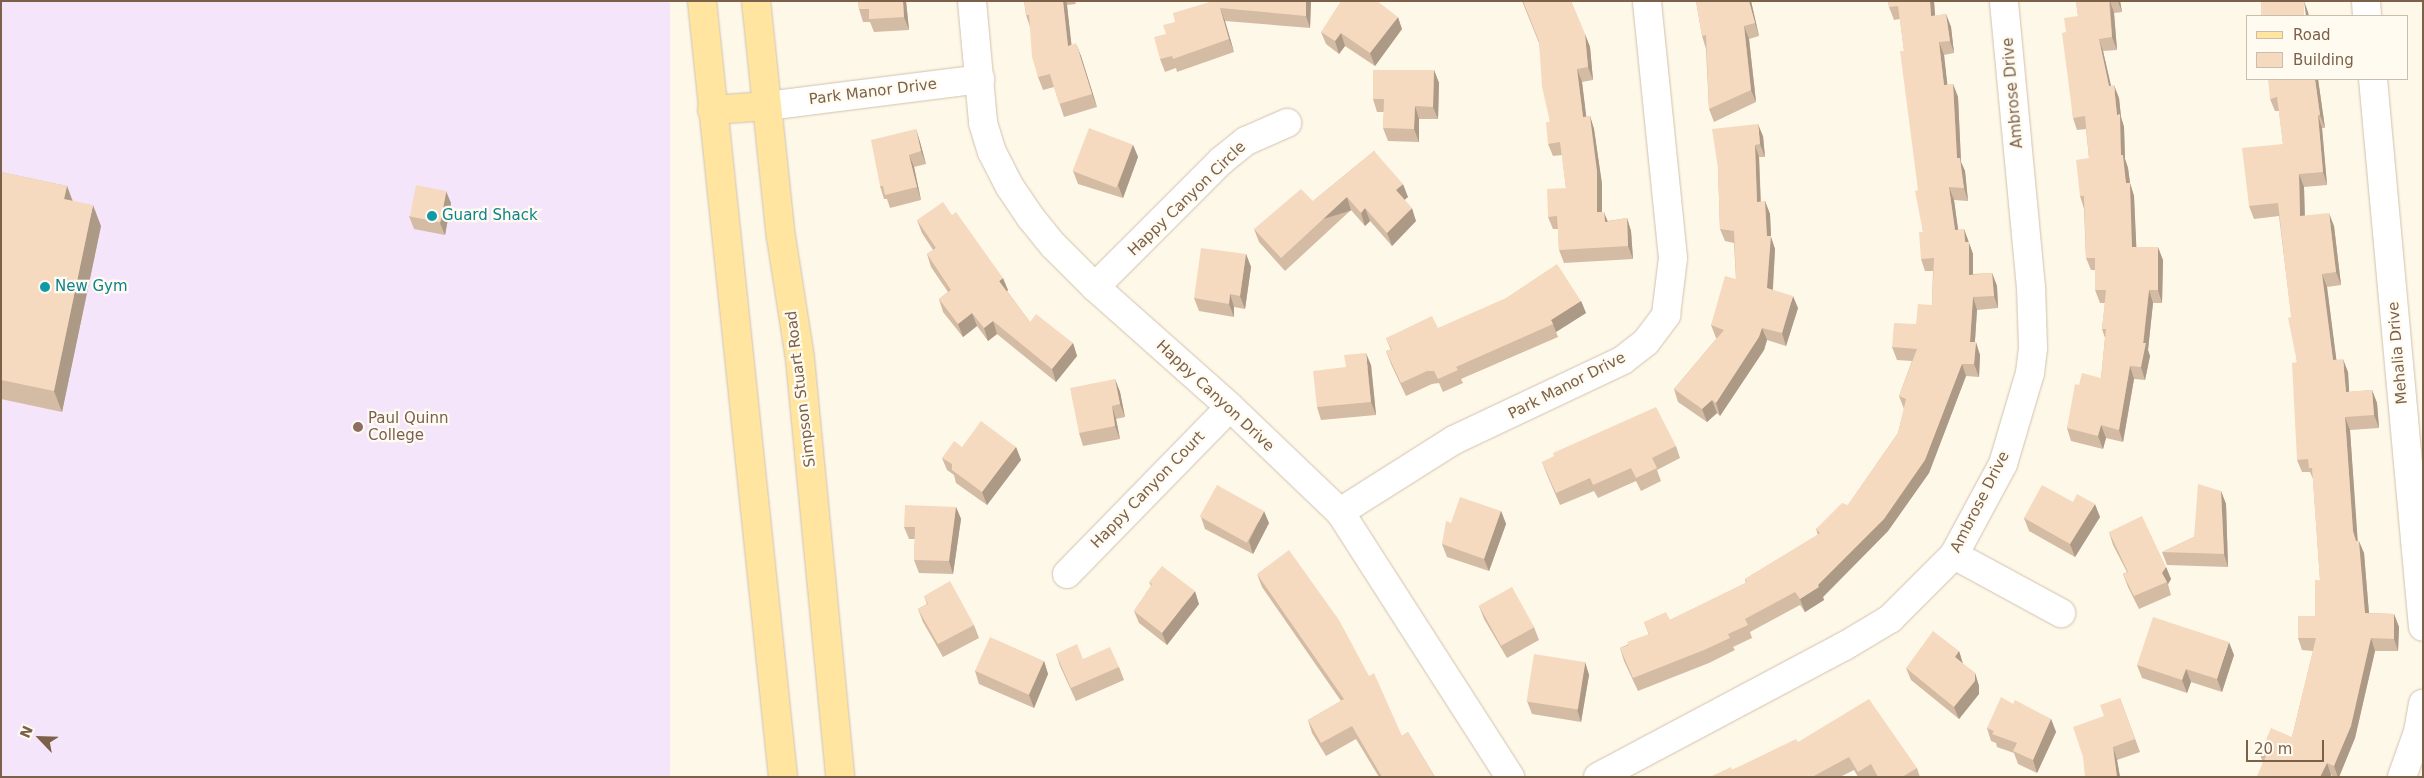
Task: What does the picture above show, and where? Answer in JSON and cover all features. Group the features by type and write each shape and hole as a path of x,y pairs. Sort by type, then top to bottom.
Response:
{"main road":[{"path":"702,1 783,777"},
{"name":"Simpson Stuart Road","path":"756,1 766,106 800,359 840,777"},
{"path":"712,110 766,106"}],"street":[{"name":"Happy Canyon Drive","path":"972,1 983,124 992,152 1010,187 1054,246 1095,288 1230,407 1340,512 1510,777"},
{"name":"Park Manor Drive","path":"1340,512 1454,440 1623,360 1646,342 1666,315 1672,258 1647,1"},
{"name":"Ambrose Drive","path":"1598,777 1843,647 1890,619 1954,555 2003,464 2030,373 2033,347 2032,288 2004,1"},
{"path":"2366,1 2368,15"},
{"name":"Park Manor Drive","path":"766,106 980,79"},
{"name":"Mehalia Drive","path":"2373,80 2423,627"},
{"name":"Happy Canyon Circle","path":"1095,288 1221,161 1246,141 1287,123"},
{"name":"Happy Canyon Court","path":"1067,574 1230,407"},
{"path":"1954,555 2061,613"},
{"path":"2402,777 2418,732 2423,703"}],"shaded area":[{"name":"Paul Quinn College","path":"1,1 670,1 670,777 1,777"}],"building":[{"path":"858,1 903,1 904,17 869,19 869,9 859,9"},
{"path":"1024,1 1063,1 1068,46 1076,43 1092,94 1059,104 1050,74 1038,77 1032,57 1029,15 1026,15"},
{"path":"1213,1 1306,1 1306,16 1220,8 1229,39 1173,59 1172,56 1160,59 1154,37 1166,34 1163,25 1175,22 1173,13"},
{"path":"1341,1 1377,1 1398,17 1370,53 1341,33 1335,41 1321,32"},
{"path":"1523,1 1571,1 1585,34 1588,67 1577,69 1583,117 1590,116 1597,171 1597,212 1604,212 1605,222 1627,218 1628,246 1559,250 1557,216 1548,217 1547,189 1566,188 1560,142 1548,144 1546,122 1550,122 1542,87 1539,41"},
{"path":"1696,1 1749,1 1755,23 1744,26 1751,90 1709,109 1706,35 1702,36"},
{"path":"1888,1 1930,1 1931,16 1946,14 1950,41 1939,42 1944,85 1953,84 1957,158 1960,158 1964,188 1949,187 1955,230 1964,229 1965,242 1969,242 1969,275 1992,273 1994,296 1973,297 1970,342 1976,342 1974,364 1962,364 1925,460 1884,519 1818,585 1819,587 1800,599 1795,592 1745,619 1748,625 1728,634 1730,638 1633,678 1620,648 1629,645 1627,642 1649,634 1644,622 1666,612 1670,620 1747,582 1745,579 1820,533 1816,529 1842,503 1848,505 1898,433 1906,399 1899,396 1917,349 1892,347 1894,323 1916,324 1918,304 1932,305 1934,258 1921,259 1919,232 1923,232 1915,191 1918,190 1900,51 1904,51 1898,6 1889,7"},
{"path":"2076,1 2109,1 2112,37 2099,39 2109,86 2114,85 2117,115 2120,114 2121,155 2123,155 2126,183 2130,183 2132,247 2158,247 2158,290 2149,290 2143,343 2146,343 2141,367 2130,366 2119,430 2101,425 2098,436 2067,428 2075,384 2079,385 2082,373 2101,378 2106,329 2102,329 2106,290 2095,290 2095,258 2086,258 2084,196 2080,196 2076,160 2089,158 2085,116 2073,118 2062,33 2066,32 2064,18 2078,16"},
{"path":"2261,1 2304,1 2304,15 2261,15"},
{"path":"1373,70 1434,70 1433,107 1415,106 1414,129 1383,128 1384,99 1373,99"},
{"path":"2268,80 2315,80 2320,115 2318,115 2323,172 2299,174 2300,216 2329,213 2336,272 2322,274 2333,360 2343,359 2346,392 2372,390 2374,415 2345,417 2353,531 2356,541 2359,541 2365,613 2394,614 2394,639 2371,638 2351,726 2334,766 2327,763 2320,777 2257,776 2266,756 2260,754 2271,728 2292,737 2316,638 2298,638 2298,616 2315,616 2315,580 2320,580 2312,468 2309,468 2308,459 2297,460 2292,363 2297,362 2288,318 2291,317 2278,203 2249,206 2242,148 2283,144 2277,97 2270,99"},
{"path":"1758,124 1760,144 1755,145 1757,202 1765,201 1767,236 1771,236 1767,288 1793,296 1782,333 1762,328 1759,337 1716,403 1712,400 1702,409 1674,389 1724,330 1711,325 1725,276 1736,279 1734,231 1720,229 1718,168 1712,129"},
{"path":"1089,128 1133,145 1116,188 1073,171"},
{"path":"916,129 921,151 909,155 917,187 885,195 883,186 880,186 871,140"},
{"path":"1374,151 1403,184 1396,190 1412,208 1387,233 1365,208 1361,213 1347,197 1281,258 1254,229 1301,189 1313,201"},
{"name":"New Gym","path":"1,172 67,186 64,199 93,205 54,391 1,380"},
{"path":"416,185 446,191 440,222 410,216"},
{"path":"943,202 952,215 956,212 1003,278 999,281 1030,322 1036,314 1073,343 1052,369 993,321 984,328 972,313 958,324 939,299 951,290 927,254 936,248 917,220"},
{"path":"1201,248 1246,254 1240,296 1230,294 1229,304 1194,298"},
{"path":"1557,264 1581,301 1551,320 1553,324 1456,367 1458,370 1438,379 1434,371 1427,371 1401,383 1386,351 1392,350 1386,338 1432,316 1438,328 1506,298"},
{"path":"1366,353 1371,402 1317,407 1313,371 1346,367 1344,355"},
{"path":"1115,379 1120,404 1112,406 1115,426 1079,433 1070,388"},
{"path":"1656,407 1676,446 1652,458 1657,468 1636,478 1631,468 1593,485 1590,478 1556,493 1542,462 1554,456 1553,453"},
{"path":"981,421 1016,447 982,492 952,470 952,464 942,458 954,441 962,447"},
{"path":"2198,484 2221,491 2224,554 2162,552 2194,537"},
{"path":"1217,485 1264,511 1247,543 1200,516"},
{"path":"2042,485 2073,502 2077,494 2095,504 2070,544 2024,518"},
{"path":"1460,497 1501,511 1484,559 1442,544 1446,521 1451,523"},
{"path":"905,505 956,507 949,561 914,560 915,527 904,527"},
{"path":"2142,516 2166,567 2162,573 2167,582 2134,596 2123,574 2128,572 2109,532"},
{"path":"1289,550 1339,620 1369,676 1374,673 1402,736 1408,732 1433,777 1382,777 1352,726 1321,743 1308,720 1344,699 1257,574"},
{"path":"1162,566 1195,591 1162,633 1134,611 1152,584 1149,582"},
{"path":"950,581 974,625 938,644 918,609 928,604 924,596"},
{"path":"1512,587 1534,627 1501,646 1479,605"},
{"path":"2153,617 2229,642 2217,679 2186,669 2182,680 2137,665"},
{"path":"1933,631 1959,651 1955,657 1975,673 1975,681 1954,707 1906,668"},
{"path":"990,637 1044,661 1029,695 975,671"},
{"path":"1077,644 1083,659 1110,647 1119,667 1071,688 1056,654"},
{"path":"1534,654 1585,662 1578,710 1526,701"},
{"path":"2001,697 2013,704 2015,700 2051,719 2033,760 2013,751 2017,743 1992,734 1994,731 1987,728"},
{"path":"2120,698 2135,739 2113,747 2117,777 2085,777 2083,757 2073,727 2104,716 2100,705"},
{"path":"1869,699 1917,768 1902,777 1878,777 1871,764 1858,772 1849,757 1812,777 1710,777 1731,767 1732,770 1796,739 1798,742"}],"place":[{"name":"Guard Shack","path":"432,216"},
{"name":"New Gym","path":"45,287"},
{"name":"Paul Quinn College","path":"358,427"}]}
